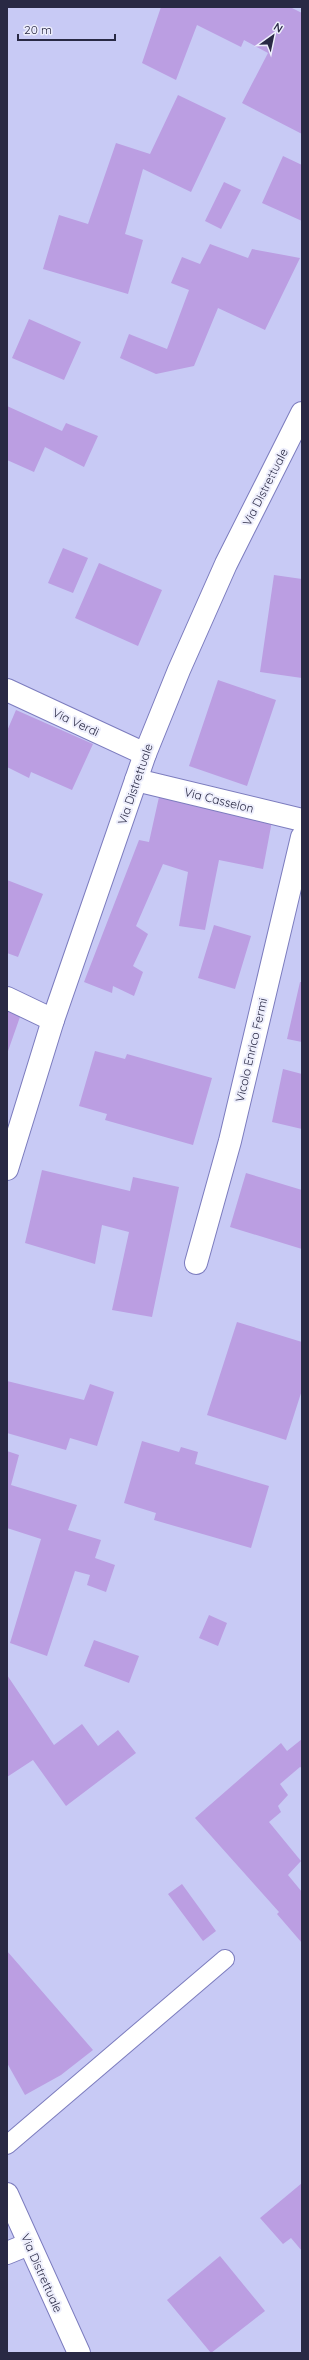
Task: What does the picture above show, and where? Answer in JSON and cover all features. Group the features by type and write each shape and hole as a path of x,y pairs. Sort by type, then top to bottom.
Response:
{"main road":[{"name":"Via Distrettuale","path":"7,1169 53,1020 145,754 178,670 226,564 302,414"},
{"name":"Via Verdi","path":"7,690 145,754"},
{"name":"Via Casselon","path":"136,780 302,820"},
{"name":"Vicolo Enrico Fermi","path":"196,1262 230,1141 302,837"},
{"path":"7,998 53,1020"},
{"name":"Via Distrettuale","path":"7,2194 79,2353"},
{"path":"7,2253 29,2244"}],"lane":[{"path":"7,2145 225,1959"}],"building":[{"path":"161,7 290,7 302,13 302,134 242,103 268,53 244,40 241,47 197,25 176,80 142,63"},
{"path":"178,95 226,118 191,192 143,169 125,234 143,240 128,294 43,269 59,215 88,224 116,143 150,154"},
{"path":"283,156 302,165 302,221 262,203"},
{"path":"224,182 241,190 221,229 205,221"},
{"path":"210,244 248,258 252,249 300,258 265,330 218,308 194,366 156,374 120,358 129,334 167,349 189,290 171,283 182,257 200,264"},
{"path":"29,319 81,342 64,380 12,358"},
{"path":"7,406 62,431 66,423 98,436 84,467 45,447 34,472 7,460"},
{"path":"63,548 88,558 73,593 48,583"},
{"path":"99,563 162,590 138,646 75,618"},
{"path":"274,575 302,579 302,678 260,672"},
{"path":"218,680 276,700 247,786 189,766"},
{"path":"16,710 93,744 72,790 31,772 29,778 7,767 7,731"},
{"path":"159,797 272,821 263,869 219,860 205,930 179,926 188,872 163,864 136,926 148,934 133,966 143,972 134,996 113,986 112,993 84,982 139,840 149,842"},
{"path":"7,880 43,894 18,957 7,953"},
{"path":"214,925 251,936 235,989 198,978"},
{"path":"300,982 302,982 302,1042 287,1039"},
{"path":"7,1009 21,1014 7,1054"},
{"path":"95,1051 125,1059 127,1054 212,1078 193,1145 105,1120 107,1114 79,1106"},
{"path":"283,1069 302,1074 302,1129 272,1122"},
{"path":"42,1170 130,1191 133,1177 179,1187 152,1317 112,1310 129,1232 102,1225 95,1264 25,1243"},
{"path":"246,1173 302,1190 302,1249 230,1227"},
{"path":"237,1322 302,1342 302,1390 286,1440 207,1415"},
{"path":"7,1381 84,1400 90,1384 114,1392 97,1446 70,1438 66,1450 7,1433"},
{"path":"142,1441 179,1452 181,1447 198,1452 195,1464 269,1486 251,1548 154,1520 156,1513 124,1503"},
{"path":"7,1451 19,1455 11,1485 77,1505 68,1530 101,1540 95,1558 115,1565 106,1592 87,1585 90,1575 75,1571 47,1656 10,1643 41,1539 7,1528"},
{"path":"209,1615 227,1623 218,1646 199,1638"},
{"path":"94,1640 139,1656 129,1683 84,1666"},
{"path":"7,1675 54,1745 82,1724 98,1746 118,1730 136,1753 66,1806 33,1760 7,1777"},
{"path":"302,1739 302,1768 300,1767 280,1784 288,1795 278,1806 281,1812 269,1822 301,1861 288,1875 302,1892 302,1943 277,1914 279,1912 195,1818 281,1743 287,1751"},
{"path":"182,1884 216,1931 203,1941 168,1894"},
{"path":"7,1951 93,2050 61,2075 25,2095 7,2063"},
{"path":"302,2183 302,2251 291,2238 283,2244 260,2218"},
{"path":"220,2256 265,2311 211,2353 167,2300"}]}
